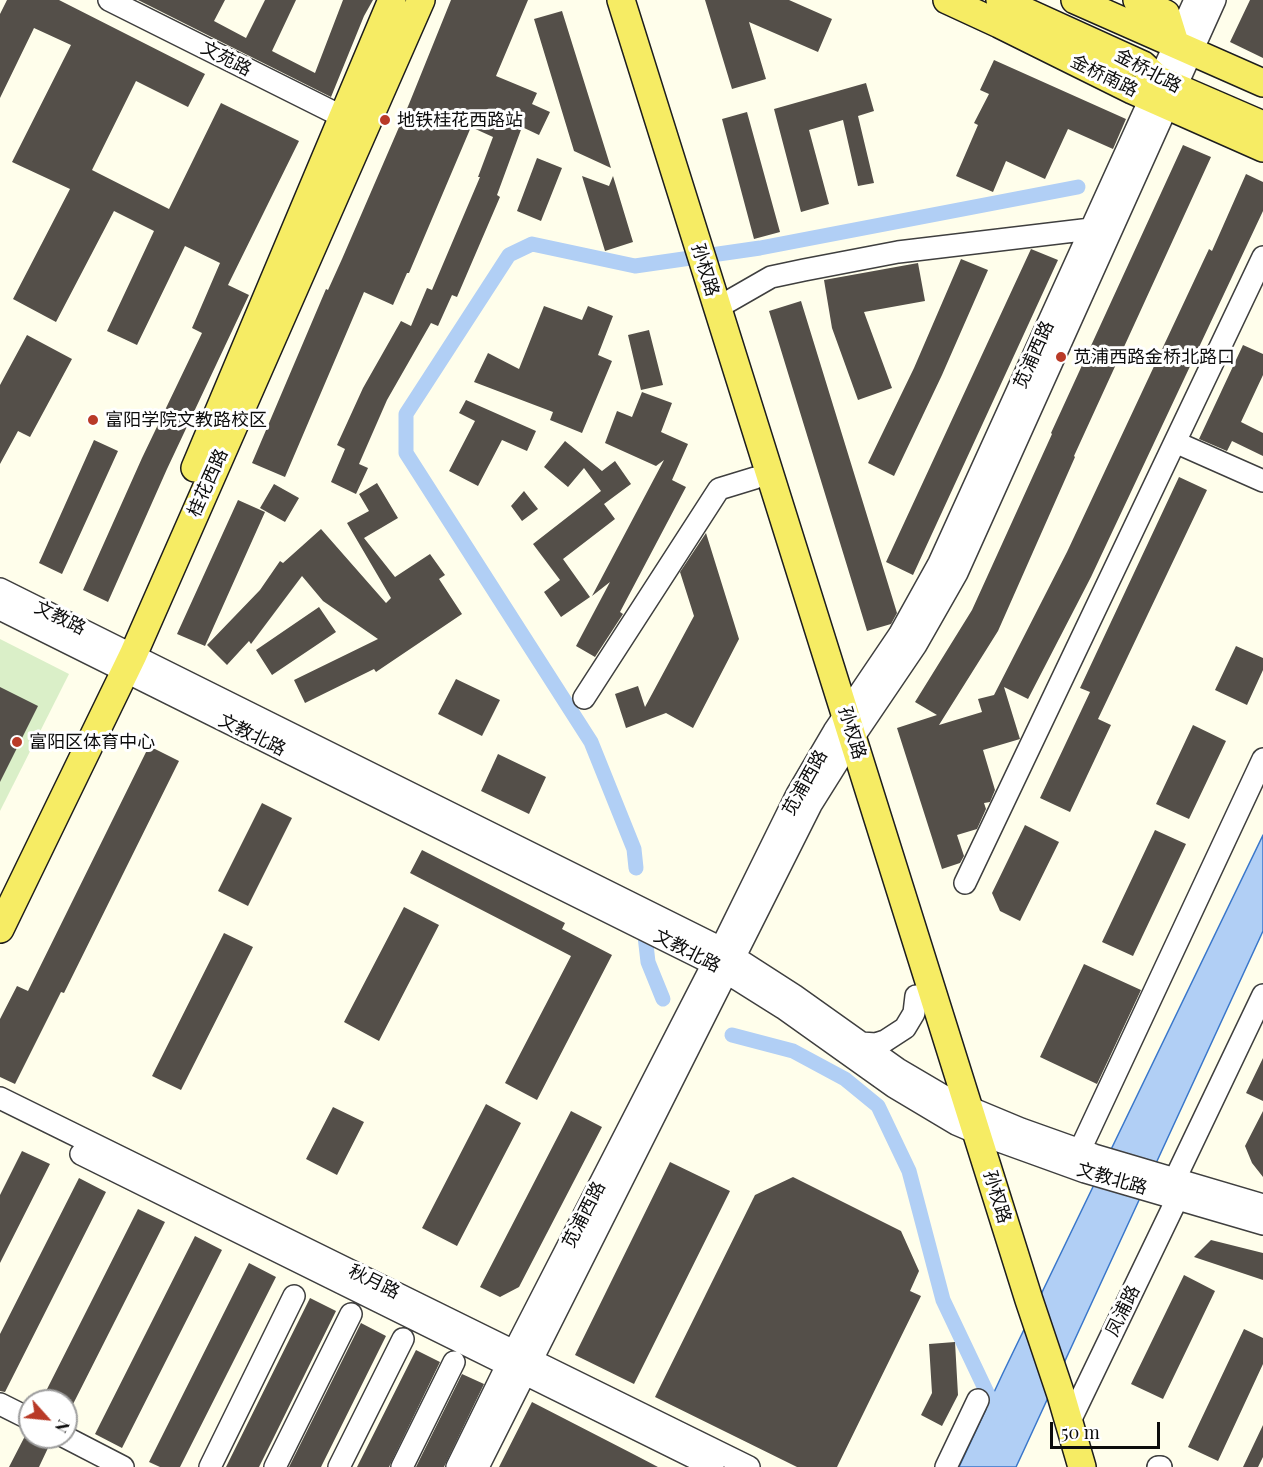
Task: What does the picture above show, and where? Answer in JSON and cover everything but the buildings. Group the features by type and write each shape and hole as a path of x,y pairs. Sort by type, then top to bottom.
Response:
{"main road":[{"name":"桂花西路","path":"0,892 122,660 392,0"},
{"name":"桂花西路","path":"0,929 421,0"},
{"name":"孙权路","path":"606,0 709,297 963,1116 1018,1325 1060,1412 1082,1467"},
{"name":"孙权路","path":"621,0 689,242"},
{"path":"947,0 1000,12"},
{"path":"982,0 1000,12"},
{"name":"金桥北路","path":"1075,0 1263,83"},
{"name":"金桥北路","path":"1137,0 1167,14 1184,47"},
{"name":"金桥北路","path":"1000,12 1143,65 1163,93 1263,125"},
{"path":"1163,93 1263,148"},
{"name":"孙权路","path":"709,297 755,478 843,735 916,996 963,1116 1029,1299 1060,1412 1065,1467"}],"street":[{"name":"文苑路","path":"109,0 344,117"},
{"name":"苋浦西路","path":"457,1467 519,1363 725,960 797,794 916,645 957,573 1184,47 1195,0"},
{"path":"1184,47 1215,0"},
{"name":"苋浦西路","path":"843,735 939,563 1091,229 1163,93"},
{"path":"709,297 771,277 897,252 1091,229"},
{"path":"965,883 1263,257"},
{"path":"1175,442 1263,481"},
{"path":"584,698 719,489 755,478"},
{"name":"文教路","path":"0,589 122,660"},
{"name":"文教路","path":"0,609 122,660"},
{"name":"文教北路","path":"122,660 725,960 861,1043 963,1116"},
{"path":"1086,1159 1263,759"},
{"name":"文教北路","path":"725,960 894,1087 963,1116 1086,1159 1170,1185 1263,1205"},
{"name":"凤浦路","path":"1060,1412 1263,995"},
{"path":"861,1043 876,1044 885,1041 905,1028 914,1013 916,996"},
{"name":"凤浦路","path":"1170,1185 1263,1021"},
{"name":"秋月路","path":"0,1098 519,1363 713,1467"},
{"name":"秋月路","path":"0,1114 519,1363 749,1467"},
{"name":"文教北路","path":"1170,1185 1263,1224"},
{"path":"210,1467 294,1296"},
{"path":"275,1467 351,1314"},
{"path":"339,1467 403,1339"},
{"path":"402,1467 454,1362"},
{"name":"苋浦西路","path":"478,1467 519,1363"},
{"path":"946,1467 978,1400"},
{"path":"0,1404 18,1413"},
{"path":"78,1444 123,1467"}],"green space":[{"name":"富阳区体育中心","path":"0,639 69,674 0,811"}],"water":[{"path":"1263,835 1263,931 1016,1467 959,1467 1003,1373"}],"waterway":[{"path":"636,868 634,849 591,742 406,453 406,414 509,255 532,244 635,266 760,248 1078,187"},
{"path":"645,936 648,962 663,999"},
{"path":"732,1035 793,1051 845,1079 878,1106 909,1171 943,1300 999,1418"}],"place":[{"name":"地铁桂花西路站","path":"385,120"},
{"name":"苋浦西路金桥北路口","path":"1061,357"},
{"name":"富阳学院文教路校区","path":"93,420"},
{"name":"富阳区体育中心","path":"17,742"}]}
